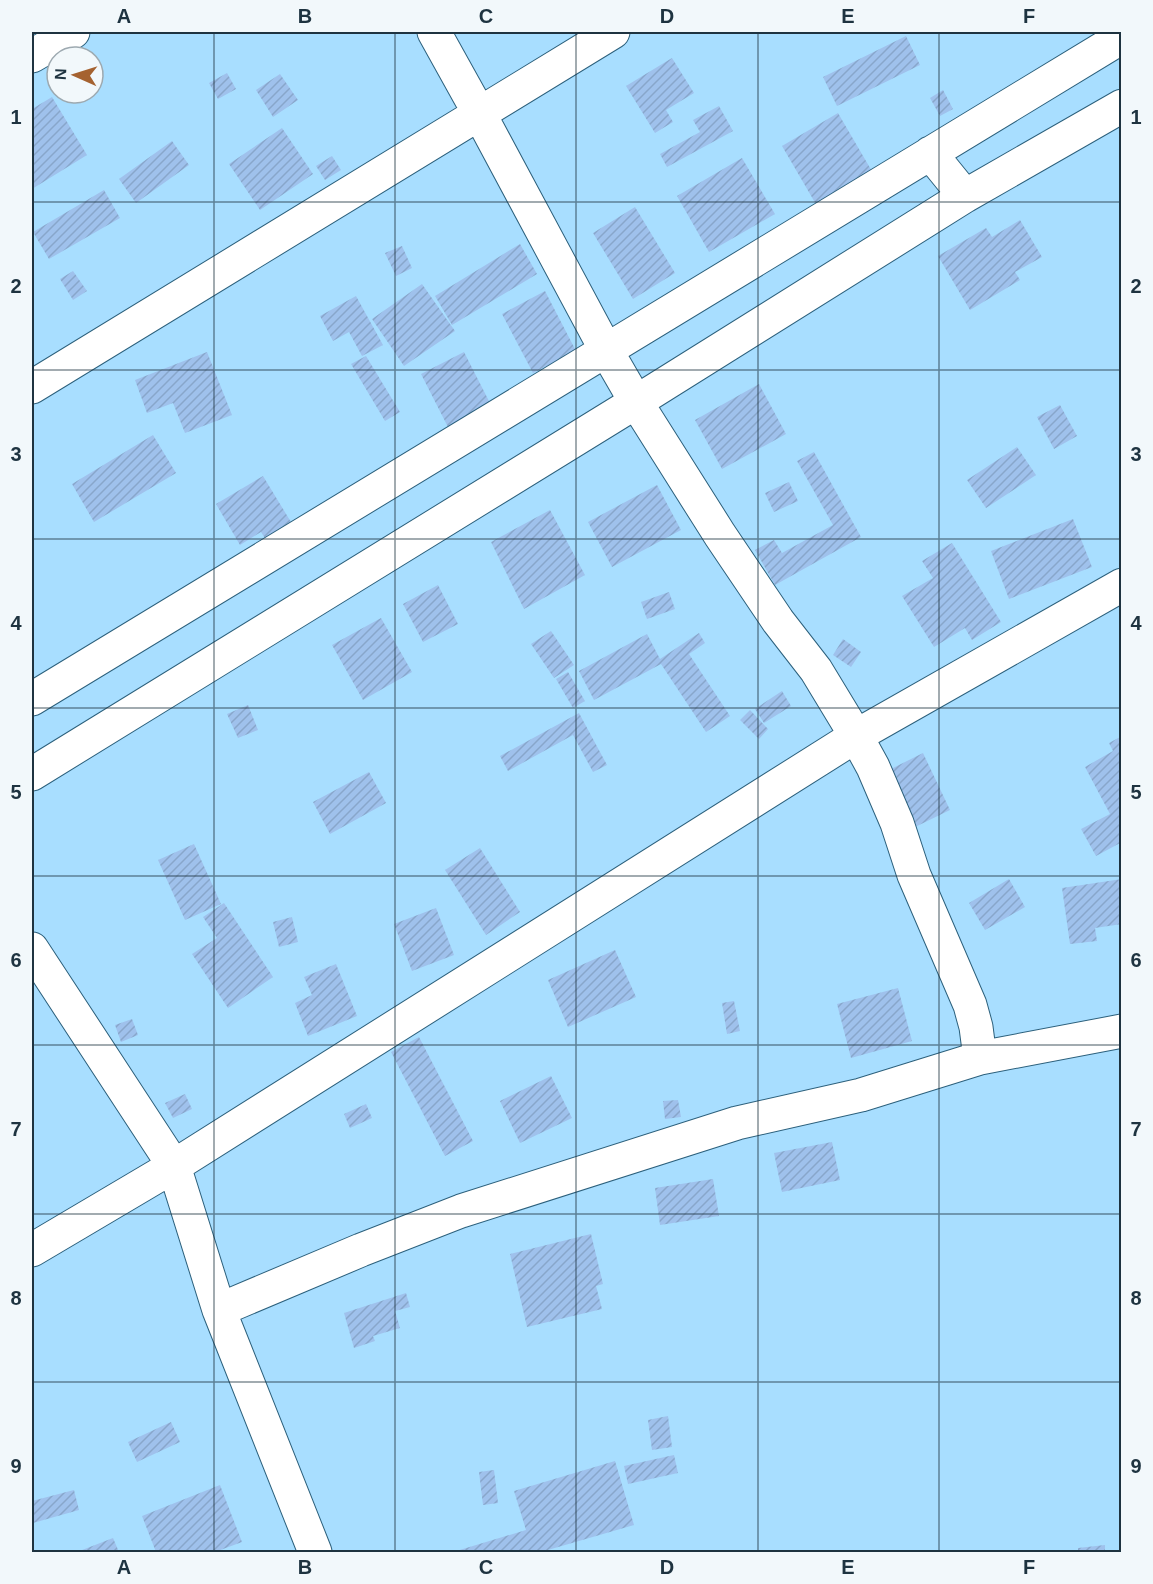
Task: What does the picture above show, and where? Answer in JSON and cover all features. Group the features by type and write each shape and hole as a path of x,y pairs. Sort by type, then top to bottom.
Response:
{"street":[{"path":"32,56 73,32"},
{"path":"434,32 636,402 720,535 778,621 816,670 873,767 897,823 914,875 970,1005 976,1027 980,1058"},
{"path":"32,387 613,32"},
{"path":"32,699 1122,37"},
{"path":"32,774 636,402 965,196 1122,106"},
{"path":"930,153 965,196"},
{"path":"32,1250 174,1166 856,736 1122,585"},
{"path":"32,948 174,1166 219,1310 315,1552"},
{"path":"219,1310 360,1250 461,1211 737,1123 861,1095 980,1058 1122,1031"}],"building":[{"path":"906,36 920,65 837,106 823,77"},
{"path":"672,58 694,93 666,110 673,122 655,133 626,86"},
{"path":"227,73 236,89 218,99 209,83"},
{"path":"280,74 298,100 273,117 256,90"},
{"path":"943,90 953,109 940,116 930,98"},
{"path":"45,101 45,105 57,105 87,155 32,189 32,109"},
{"path":"719,106 733,131 667,167 660,154 700,132 693,120"},
{"path":"838,113 873,173 817,206 782,146"},
{"path":"282,128 313,174 260,210 229,164"},
{"path":"172,141 189,165 136,203 119,179"},
{"path":"332,156 341,170 325,180 316,166"},
{"path":"742,158 775,214 709,252 677,196"},
{"path":"104,190 120,218 49,259 33,232"},
{"path":"635,207 675,273 633,299 593,233"},
{"path":"1020,220 1042,257 1015,272 1020,280 970,310 938,256 986,228 992,237"},
{"path":"520,244 537,274 452,325 435,296"},
{"path":"402,246 412,268 396,276 385,253"},
{"path":"73,271 87,291 73,300 60,279"},
{"path":"422,284 455,331 404,366 372,319"},
{"path":"545,291 576,351 533,373 502,314"},
{"path":"356,296 383,345 362,356 349,332 333,341 320,316"},
{"path":"207,352 232,415 185,433 173,403 147,413 135,380"},
{"path":"464,352 492,407 449,429 421,374"},
{"path":"366,356 400,412 385,421 351,364"},
{"path":"759,384 786,434 722,469 695,420"},
{"path":"1060,405 1077,436 1054,449 1037,417"},
{"path":"153,435 176,473 94,522 72,484"},
{"path":"1017,447 1036,475 986,508 967,480"},
{"path":"814,452 861,537 775,585 755,550 774,540 782,553 833,525 797,461"},
{"path":"263,476 294,527 268,543 261,532 240,545 216,504"},
{"path":"789,482 798,501 774,512 765,493"},
{"path":"657,485 681,530 612,567 588,522"},
{"path":"550,510 585,575 524,609 491,542"},
{"path":"1073,519 1092,567 1009,599 991,551"},
{"path":"952,543 1001,622 972,640 965,628 934,647 902,596 933,578 922,561"},
{"path":"438,585 458,624 423,642 403,604"},
{"path":"669,592 675,609 647,619 641,602"},
{"path":"381,618 412,672 363,700 332,645"},
{"path":"551,631 574,665 554,678 531,644"},
{"path":"699,633 705,643 689,654 730,716 706,732 661,664 594,700 579,671 647,634 660,659"},
{"path":"843,639 861,652 851,667 833,655"},
{"path":"568,672 585,701 573,708 556,679"},
{"path":"782,691 791,706 764,723 755,709"},
{"path":"248,705 258,730 238,738 227,714"},
{"path":"750,710 768,729 759,739 740,720"},
{"path":"579,713 607,765 593,772 573,735 508,771 500,756"},
{"path":"1122,736 1122,842 1096,856 1081,829 1110,814 1085,767 1113,751 1109,743"},
{"path":"923,753 950,810 913,828 885,772"},
{"path":"369,772 386,803 330,834 313,802"},
{"path":"194,844 221,904 185,920 158,860"},
{"path":"480,848 520,912 486,935 445,870"},
{"path":"1009,879 1025,907 985,930 969,903"},
{"path":"1122,879 1122,924 1095,928 1097,941 1070,944 1062,888"},
{"path":"224,903 273,977 228,1008 192,954 217,938 203,917"},
{"path":"436,908 454,955 412,971 394,924"},
{"path":"292,917 298,942 279,947 273,922"},
{"path":"615,950 636,997 568,1027 548,980"},
{"path":"336,964 357,1016 308,1036 295,1003 312,995 304,977"},
{"path":"898,988 912,1041 851,1058 837,1004"},
{"path":"734,1001 740,1031 727,1034 722,1003"},
{"path":"132,1019 138,1035 121,1042 115,1025"},
{"path":"419,1037 473,1141 445,1156 391,1052"},
{"path":"551,1076 572,1118 520,1143 500,1101"},
{"path":"185,1094 192,1109 173,1118 165,1103"},
{"path":"678,1100 681,1117 665,1119 663,1101"},
{"path":"366,1104 372,1118 350,1128 344,1114"},
{"path":"832,1142 840,1180 782,1192 774,1153"},
{"path":"713,1179 719,1216 660,1225 655,1188"},
{"path":"591,1234 603,1284 596,1286 602,1309 527,1327 510,1254"},
{"path":"406,1293 410,1307 395,1311 400,1328 373,1336 375,1341 354,1348 344,1313"},
{"path":"668,1416 672,1447 652,1450 648,1420"},
{"path":"171,1422 180,1442 137,1462 128,1442"},
{"path":"674,1455 678,1473 628,1484 624,1466"},
{"path":"615,1461 634,1525 541,1552 453,1552 526,1530 514,1491"},
{"path":"494,1470 498,1503 483,1505 479,1472"},
{"path":"220,1485 242,1542 215,1552 156,1552 142,1516"},
{"path":"74,1490 79,1510 33,1523 32,1501"},
{"path":"113,1538 119,1552 77,1552"},
{"path":"1105,1545 1105,1552 1078,1552 1078,1548"}]}
